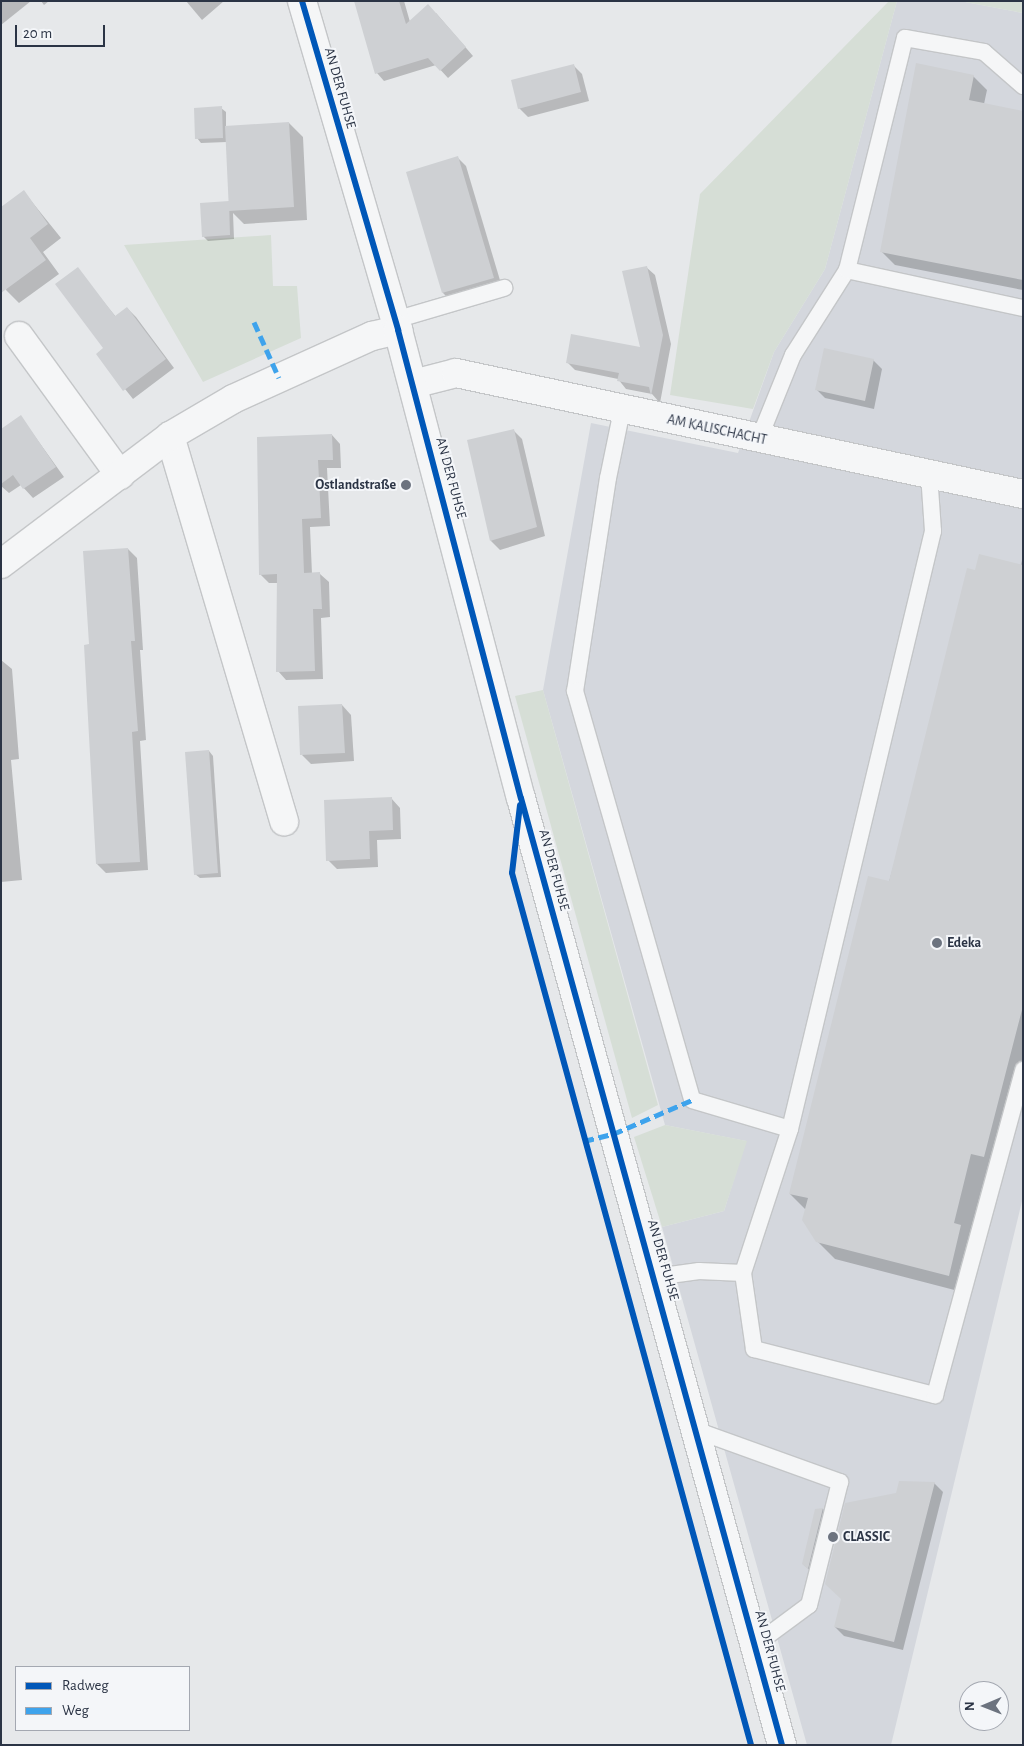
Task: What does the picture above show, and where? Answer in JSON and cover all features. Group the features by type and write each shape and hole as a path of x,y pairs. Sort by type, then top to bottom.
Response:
{"street":[{"name":"AN DER FUHSE","path":"302,1 397,325 521,798 698,1431 782,1745"},
{"path":"1,564 170,436 233,399 397,325"},
{"path":"18,336 120,475"},
{"name":"AM KALISCHACHT","path":"413,384 456,373 622,410 1023,494"},
{"path":"170,436 284,822"}],"lane":[{"path":"759,439 792,355 847,270 905,38 984,52 1023,86"},
{"path":"847,270 1023,308"},
{"path":"397,325 504,288"},
{"path":"622,410 608,478 576,691 692,1100 790,1128"},
{"path":"929,474 933,530 790,1128 743,1273 754,1350 935,1395 1023,1070"},
{"path":"655,1277 699,1271 743,1273"},
{"path":"698,1431 840,1482 809,1605 755,1645"}],"shaded area":[{"path":"889,1 897,1 825,269 774,352 753,409 670,395 700,194"},
{"path":"897,1 960,1 1023,13 1023,1197 891,1745 807,1745 662,1227 724,1211 746,1141 665,1125 543,690 591,423 738,453 774,352 825,269"},
{"path":"960,1 1023,1 1023,13"},
{"path":"271,235 273,286 297,286 301,338 203,382 124,245"},
{"path":"543,690 658,1105 632,1118 515,696"},
{"path":"665,1125 747,1141 724,1211 662,1227 634,1137"}],"building":[{"path":"354,1 399,1 406,24 428,4 466,47 440,71 428,58 375,74"},
{"path":"916,63 974,75 969,100 1023,111 1023,280 880,252"},
{"path":"574,64 581,92 518,109 511,80"},
{"path":"222,106 223,138 195,139 194,108"},
{"path":"289,122 294,207 229,211 225,126"},
{"path":"458,156 494,278 442,293 406,172"},
{"path":"24,190 48,224 30,238 46,260 1,293 1,207"},
{"path":"229,201 230,235 202,237 200,203"},
{"path":"647,266 663,335 651,396 649,387 617,381 619,373 566,363 571,334 640,347 622,271"},
{"path":"78,267 115,316 127,307 166,359 123,391 96,354 103,348 55,284"},
{"path":"824,348 874,359 865,401 815,390"},
{"path":"21,415 56,467 23,489 13,475 1,484 1,429"},
{"path":"514,429 537,527 490,541 467,440"},
{"path":"332,434 333,460 318,460 321,518 302,519 304,573 320,572 322,609 313,609 315,671 276,672 277,574 259,575 257,437"},
{"path":"128,548 135,641 131,641 138,731 132,732 140,862 96,864 84,645 89,644 83,551"},
{"name":"Edeka","path":"979,554 1023,565 1023,1006 984,1157 971,1154 954,1223 961,1225 949,1276 816,1242 802,1220 808,1198 789,1194 868,876 889,881 967,568 975,570"},
{"path":"342,704 345,753 300,755 298,706"},
{"path":"209,750 218,873 194,875 185,752"},
{"path":"392,797 393,830 369,831 370,859 326,861 324,800"},
{"path":"899,1481 935,1482 894,1642 834,1627 841,1599 825,1584 845,1503 896,1493"},
{"path":"823,1508 808,1569 802,1564 815,1509"}],"marked path":[{"path":"254,322 279,378"},
{"path":"584,1141 613,1134 692,1100"}],"cycle path":[{"path":"302,1 398,330 521,798 782,1745"},
{"path":"520,805 512,873 751,1745"}],"place":[{"name":"Ostlandstraße","path":"406,485"},
{"name":"Edeka","path":"937,943"},
{"name":"CLASSIC","path":"833,1537"}]}
